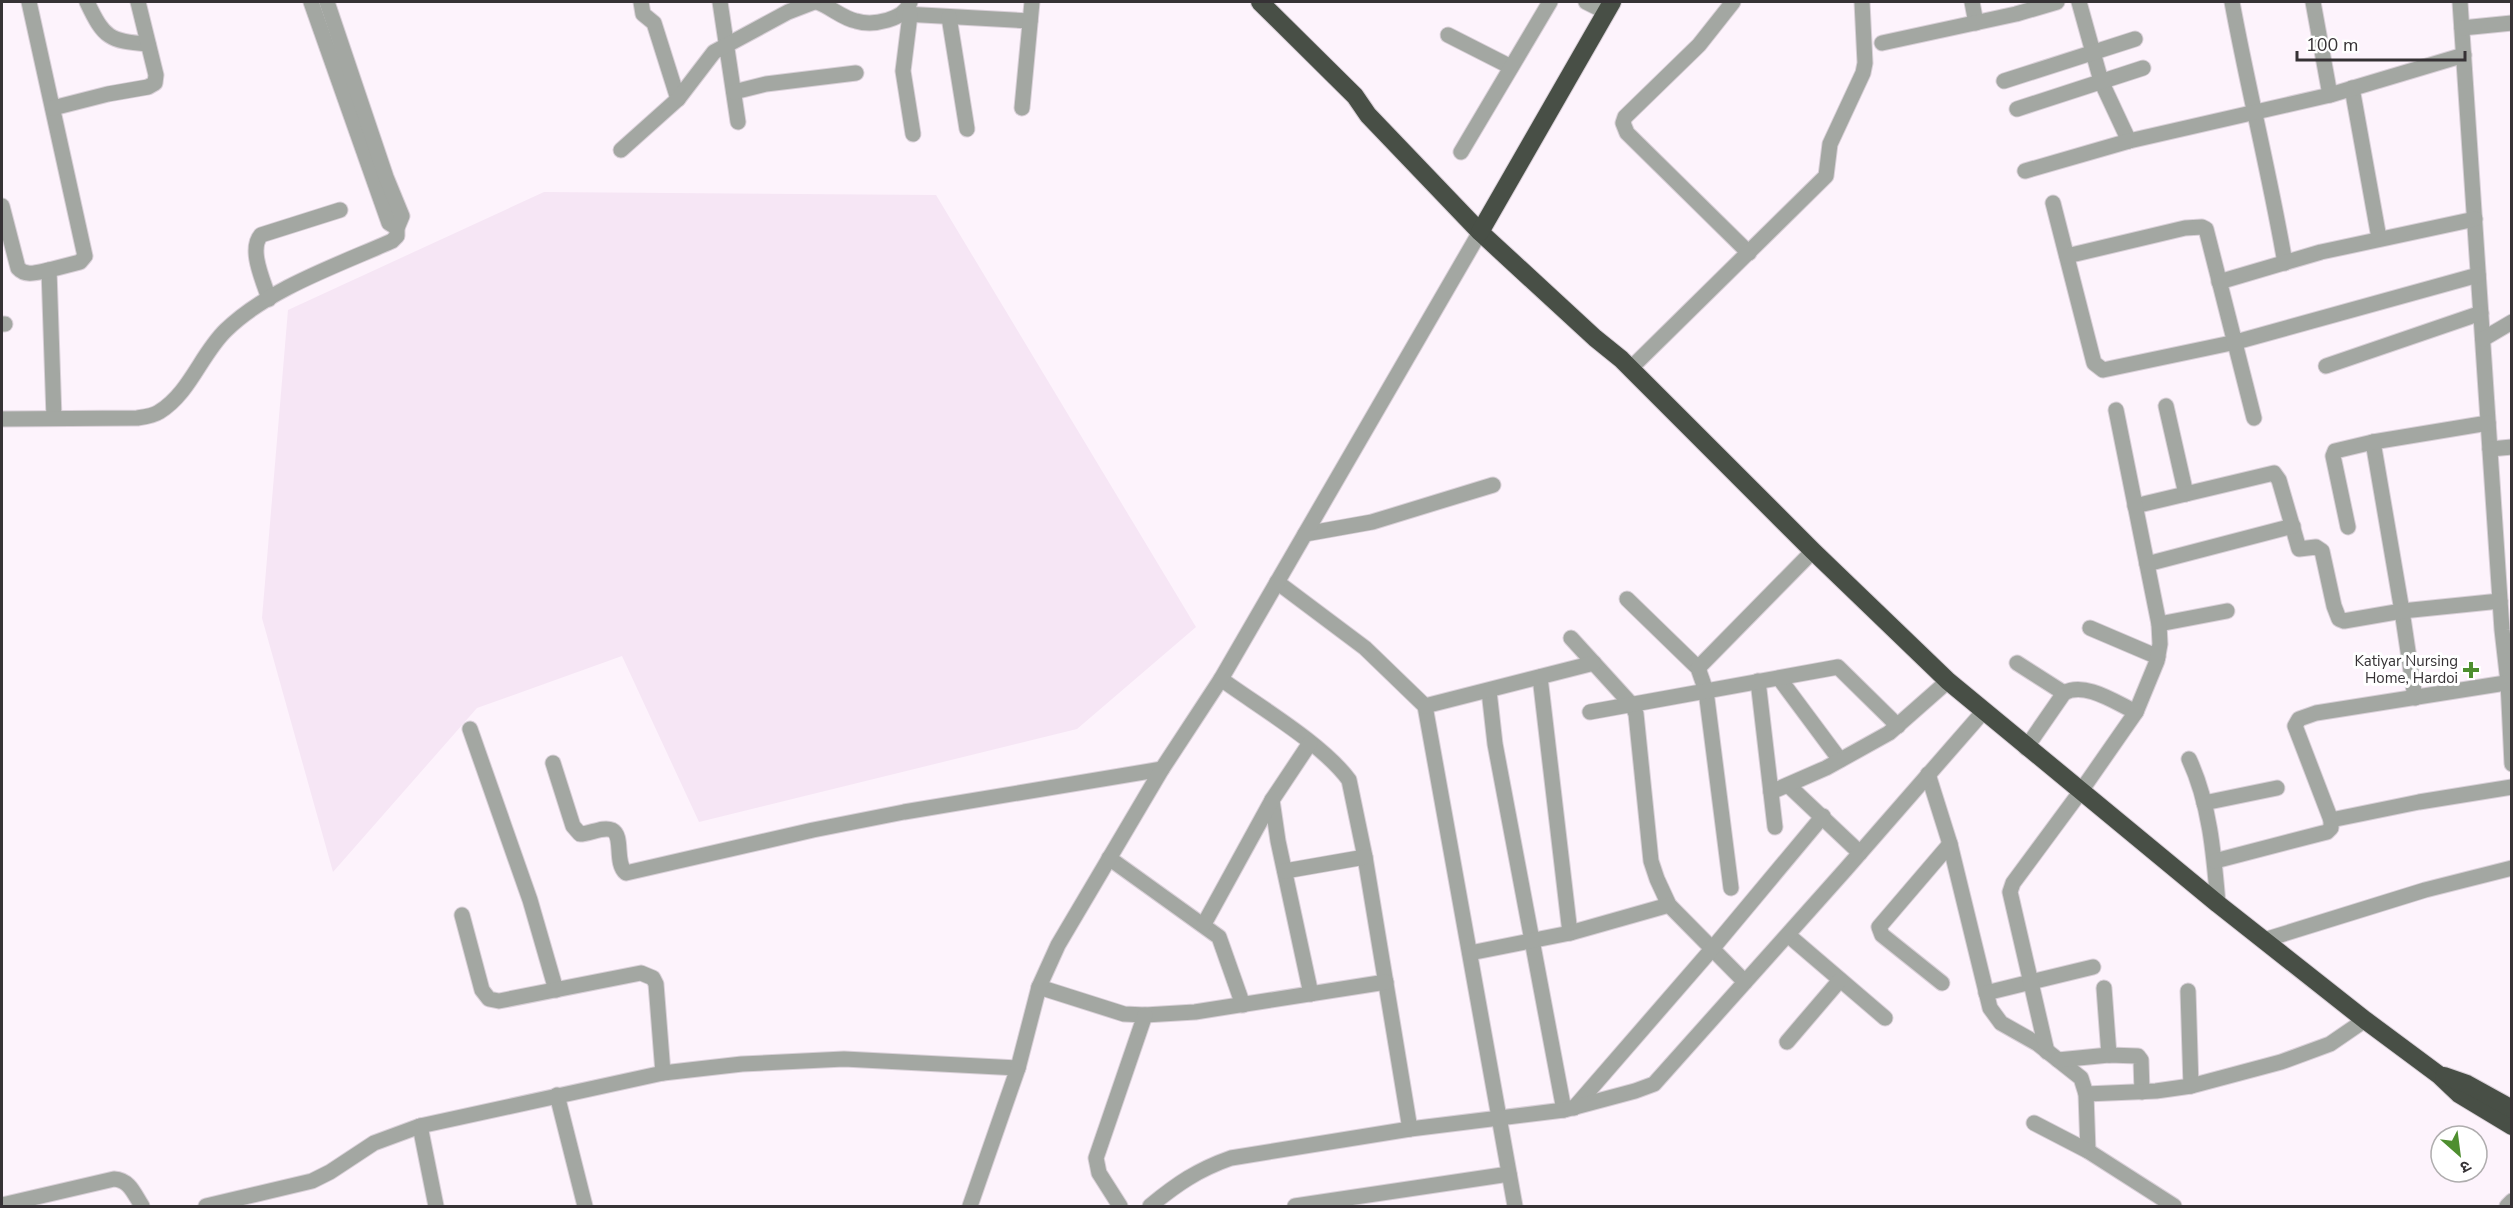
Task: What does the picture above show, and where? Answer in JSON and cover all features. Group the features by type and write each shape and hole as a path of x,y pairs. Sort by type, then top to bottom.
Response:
{"highway":[{"path":"1260,2 1354,96 1375,109 1483,226 1604,332 1626,363 1812,551 1948,681 2026,748 2218,904 2439,1075 2458,1094 2511,1126"},
{"path":"1483,226 1609,7"},
{"path":"2439,1075 2467,1084 2511,1109"}],"street":[{"path":"2,206 9,264 24,273 50,270 80,262 85,256 29,2"},
{"path":"87,2 99,25 107,34 124,42 148,44"},
{"path":"53,108 152,85 157,80 138,2"},
{"path":"311,2 389,223 397,228"},
{"path":"2,419 137,418 158,413 180,394 225,331 269,299 392,241 397,236 397,228 402,216 386,177 327,2"},
{"path":"640,2 643,14 654,23 678,99"},
{"path":"720,2 738,122"},
{"path":"621,150 678,99 702,66 725,44 788,12 816,2 854,21 862,22 897,18 908,10 950,16 1030,21"},
{"path":"1022,108 1032,2"},
{"path":"1461,152 1550,2"},
{"path":"1586,2 1609,7"},
{"path":"1733,2 1699,45 1625,117 1623,123 1627,133 1749,253"},
{"path":"1626,363 1749,253 1826,176 1830,144 1863,74 1865,63 1862,2"},
{"path":"1972,2 1976,23"},
{"path":"1882,43 1976,23 2015,8 2057,2"},
{"path":"2079,2 2101,81 2129,141"},
{"path":"2232,2 2285,263"},
{"path":"2313,2 2330,94"},
{"path":"2460,2 2500,602 2507,629 2511,764"},
{"path":"908,10 903,71 913,134"},
{"path":"950,16 967,129"},
{"path":"2462,28 2511,23"},
{"path":"1448,35 1511,67"},
{"path":"2004,81 2134,39"},
{"path":"2025,171 2129,141 2330,94 2464,55"},
{"path":"2017,109 2143,68"},
{"path":"734,92 765,84 856,72"},
{"path":"2352,88 2379,238"},
{"path":"2054,203 2094,363 2098,368 2110,370 2236,342 2478,275"},
{"path":"269,299 256,253 256,240 261,234 340,210"},
{"path":"2219,282 2379,238 2475,219"},
{"path":"970,1206 1018,1068 1040,987 1058,945 1162,769 1221,679 1483,226"},
{"path":"2067,256 2185,228 2202,227 2208,233 2254,418"},
{"path":"50,270 54,418"},
{"path":"2326,366 2481,313"},
{"path":"2483,339 2511,322"},
{"path":"2166,406 2186,494"},
{"path":"2053,1056 2031,982 2010,892 2013,882 2136,712 2158,657 2159,624 2116,410"},
{"path":"2348,526 2334,453 2339,449 2488,423"},
{"path":"2373,442 2415,698"},
{"path":"2490,449 2511,447"},
{"path":"2135,506 2274,473 2279,480 2299,549 2316,547 2322,551 2339,619 2344,621 2402,610 2500,602"},
{"path":"1305,534 1372,522 1493,485"},
{"path":"2147,564 2293,526"},
{"path":"1698,668 1812,551"},
{"path":"1277,582 1365,648 1425,705 1515,1206"},
{"path":"1627,599 1698,668 1706,691 1731,888"},
{"path":"2159,624 2227,611"},
{"path":"2090,628 2158,657"},
{"path":"1571,638 1632,705 1636,714 1651,861 1669,906 1745,982"},
{"path":"1425,705 1489,691 1594,663"},
{"path":"2017,663 2064,693"},
{"path":"1590,712 1838,667 1898,726"},
{"path":"1540,677 1570,933"},
{"path":"1779,678 1840,760"},
{"path":"1221,679 1310,743 1349,780 1365,857 1410,1129"},
{"path":"1758,681 1775,827"},
{"path":"1771,792 1840,760 1889,733 1948,681"},
{"path":"2215,861 2327,832 2331,828 2331,820 2295,726 2296,722 2304,716 2316,712 2510,682"},
{"path":"2026,748 2064,693 2075,688 2083,689 2136,712"},
{"path":"1489,691 1495,744 1532,941 1569,1109"},
{"path":"1150,1206 1184,1178 1209,1165 1231,1158 1410,1129 1569,1109 1635,1092 1654,1084 1983,712"},
{"path":"470,729 530,900 556,990"},
{"path":"1204,924 1272,800 1310,743"},
{"path":"2189,759 2204,804 2215,861 2218,904"},
{"path":"553,763 573,826 580,834 606,829 614,831 617,835 620,866 627,873 881,817 1162,769"},
{"path":"1928,774 1950,844 1990,1008 1996,1018 2053,1056 2081,1078 2086,1094 2088,1151"},
{"path":"1788,785 1860,853"},
{"path":"2331,820 2419,802 2511,787"},
{"path":"2204,804 2277,788"},
{"path":"1272,800 1311,994"},
{"path":"1569,1109 1712,949 1823,816"},
{"path":"1942,983 1882,935 1879,927 1950,844"},
{"path":"1285,871 1365,857"},
{"path":"1109,858 1204,924 1222,942 1242,1005"},
{"path":"2264,940 2425,890 2511,868"},
{"path":"1470,953 1570,933 1669,906"},
{"path":"462,915 482,990 489,999 499,1002 641,973 653,978 656,984 663,1073"},
{"path":"1788,935 1885,1018"},
{"path":"1986,993 2093,967"},
{"path":"1788,1042 1840,980"},
{"path":"1040,987 1124,1014 1145,1015 1195,1012 1386,982"},
{"path":"2104,988 2109,1055"},
{"path":"2188,991 2191,1086"},
{"path":"1120,1206 1099,1173 1096,1158 1145,1015"},
{"path":"2086,1094 2142,1092 2191,1086 2308,1053 2330,1044 2365,1020"},
{"path":"2053,1056 2138,1056 2141,1060 2142,1092"},
{"path":"206,1206 312,1181 374,1143 420,1126 663,1073 742,1064 844,1059 1018,1068"},
{"path":"556,1095 585,1206"},
{"path":"2034,1123 2088,1151 2174,1206"},
{"path":"420,1126 436,1206"},
{"path":"1296,1206 1369,1201 1509,1174"},
{"path":"2,1205 114,1179 123,1179 142,1206"},
{"path":"2507,1206 2511,1201"}],"shaded area":[{"path":"544,192 936,195 1196,627 1077,729 699,822 622,656 477,708 333,872 262,618 288,310"}],"place":[{"name":"Katiyar Nursing Home, Hardoi","path":"2471,670"}]}
